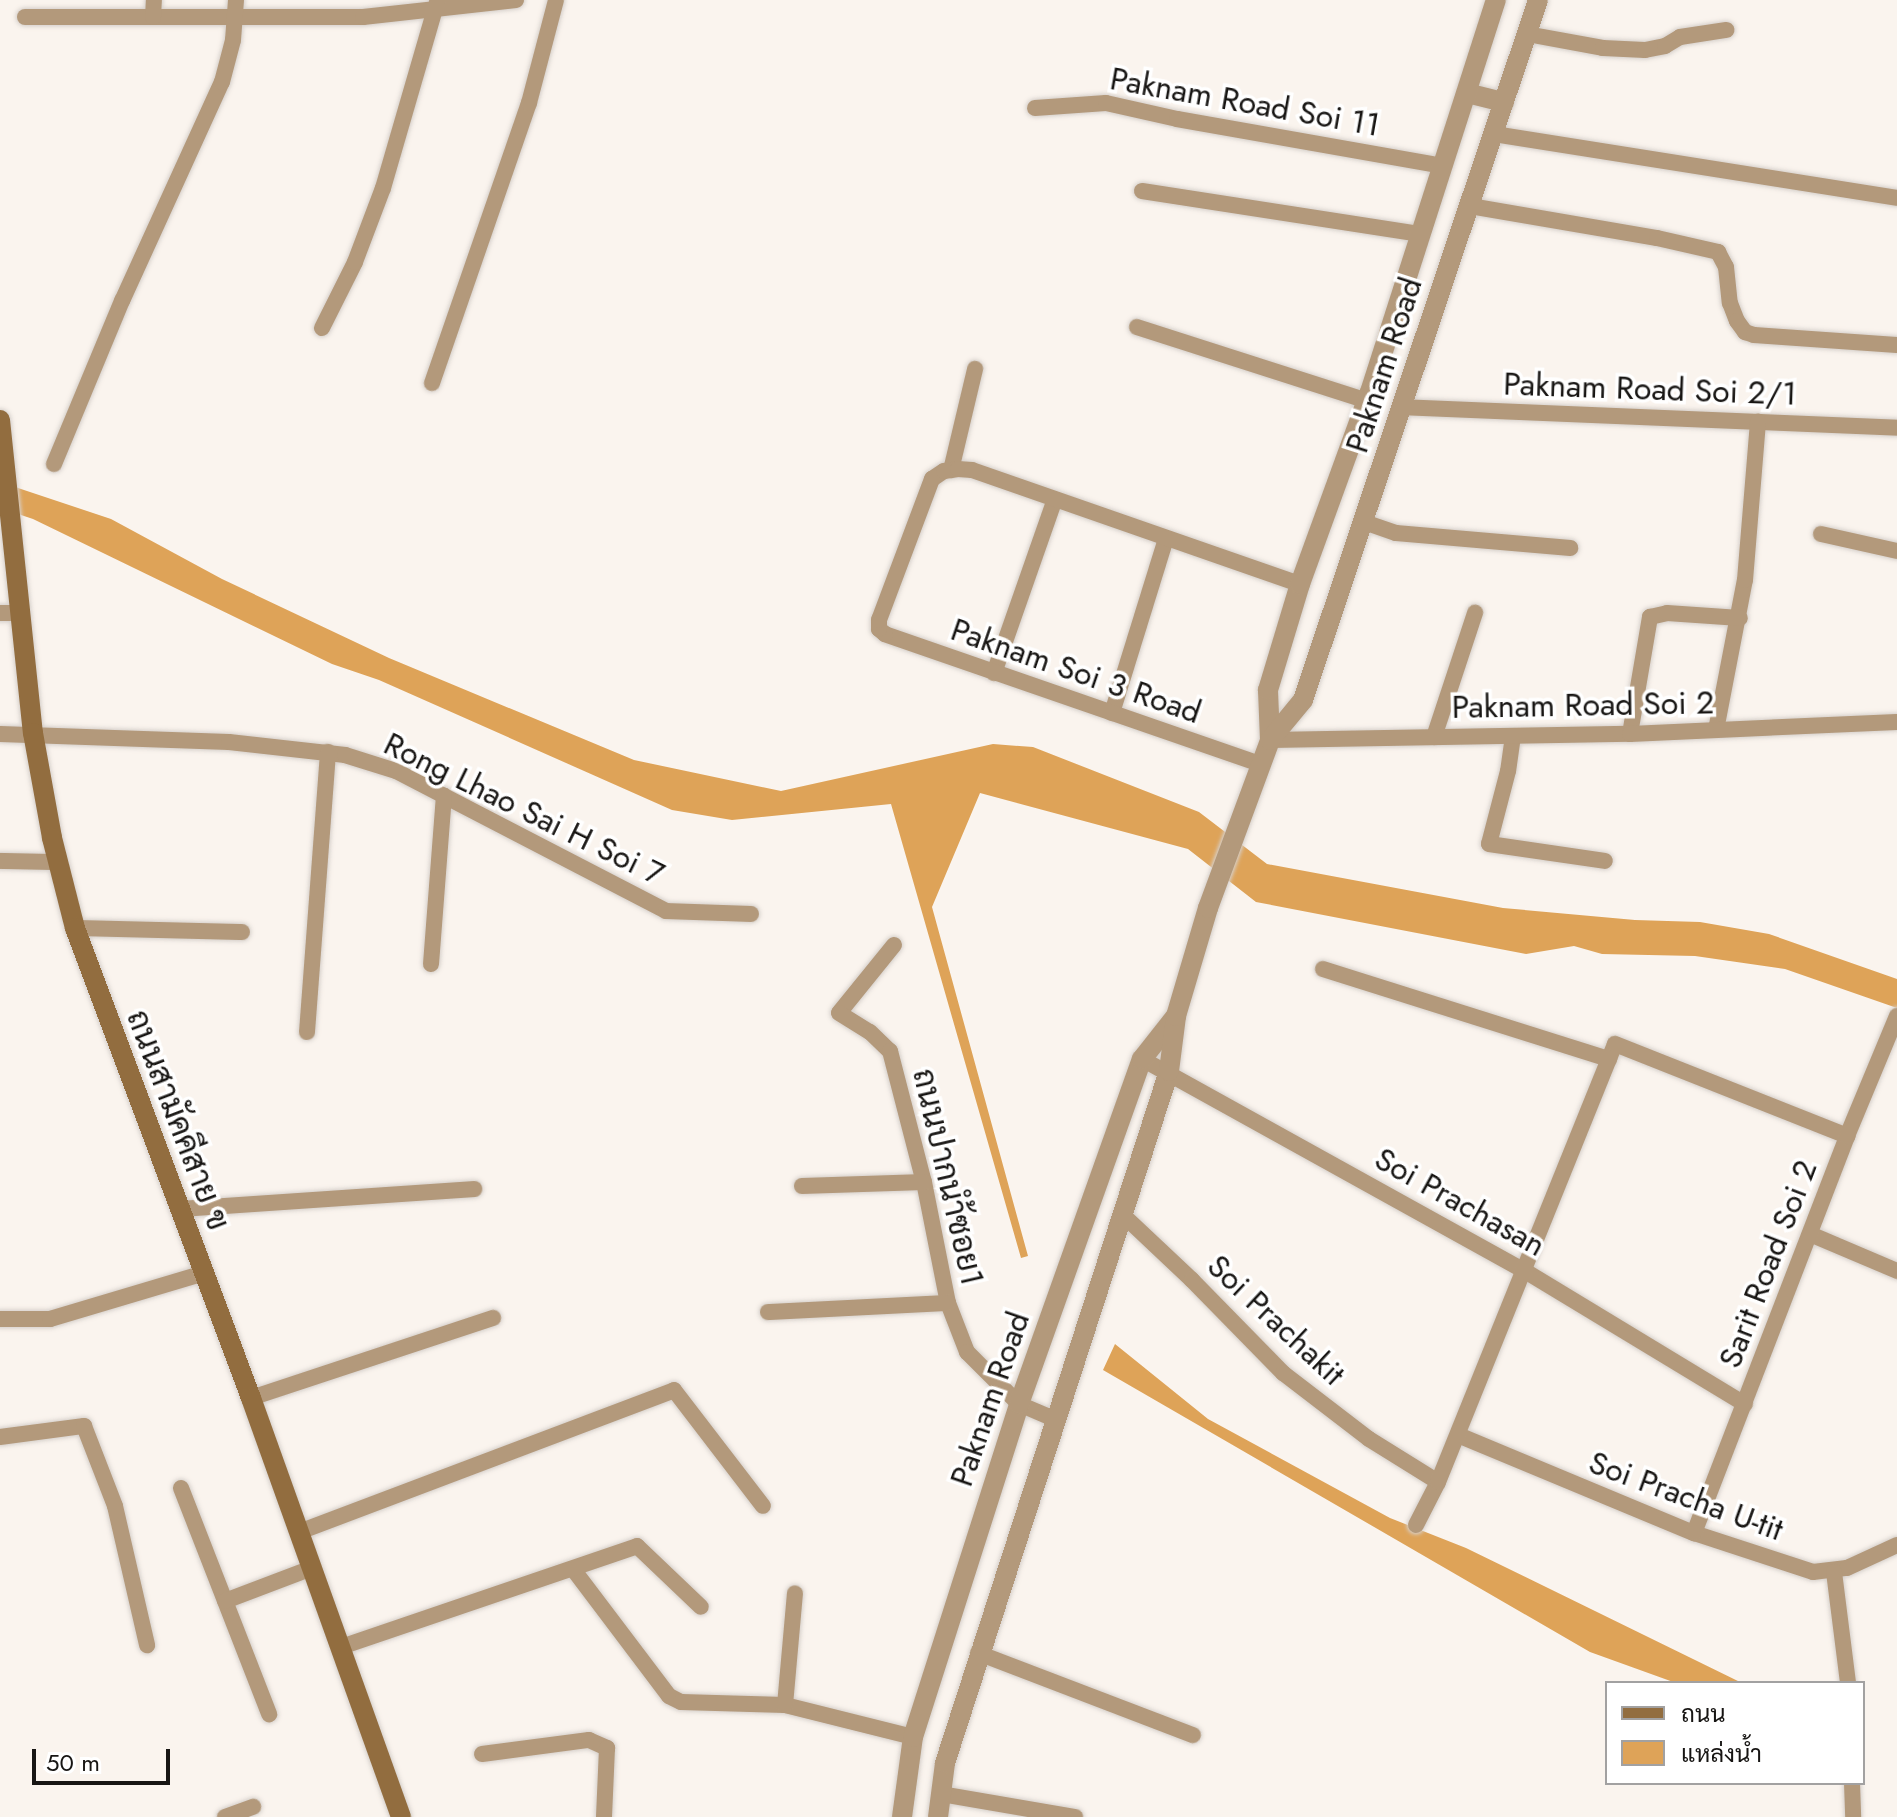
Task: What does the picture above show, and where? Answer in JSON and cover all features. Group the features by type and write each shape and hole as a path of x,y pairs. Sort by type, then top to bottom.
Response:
{"main road":[{"name":"ถนนสามัคคีสาย ข","path":"0,420 11,519 10,613 57,862 75,928 251,1398 401,1817"}],"street":[{"path":"25,17 153,8 375,8 516,0"},
{"path":"432,383 529,103 556,0"},
{"name":"Paknam Road","path":"1270,740 1268,690 1300,584 1367,401 1496,0"},
{"name":"Paknam Road","path":"938,1817 945,1763 978,1653 1169,1071 1176,1016 1208,908 1270,740 1303,700 1538,0"},
{"path":"322,328 355,262 383,188 437,6"},
{"path":"54,464 122,301 222,82 231,55 235,8"},
{"path":"1527,34 1603,48 1645,50 1665,46 1680,37 1726,30"},
{"path":"1467,93 1504,102"},
{"name":"Paknam Road Soi 11","path":"1035,108 1106,103 1177,119 1444,166"},
{"path":"1494,134 1897,198"},
{"path":"1142,191 1421,234"},
{"path":"1470,206 1657,238 1718,252 1726,267 1730,303 1745,332 1897,345"},
{"path":"1137,327 1367,401"},
{"path":"975,369 951,470 972,470 1300,584"},
{"name":"Paknam Road Soi 2/1","path":"1401,407 1897,428"},
{"path":"1716,730 1740,618 1752,522 1758,422"},
{"name":"Paknam Soi 3 Road","path":"951,470 932,479 878,625 885,634 1260,764"},
{"path":"994,673 1055,499"},
{"path":"1364,522 1396,533 1570,548"},
{"path":"1821,534 1897,551"},
{"path":"1112,713 1166,539"},
{"path":"1434,737 1475,613"},
{"path":"1630,734 1650,617 1667,613 1740,618"},
{"name":"Paknam Road Soi 2","path":"1270,740 1630,734 1897,722"},
{"name":"Rong Lhao Sai H Soi 7","path":"0,734 229,742 328,752 396,771 666,911 751,914"},
{"path":"1513,736 1489,844 1605,861"},
{"path":"307,1032 328,752"},
{"path":"431,964 444,796"},
{"path":"0,861 57,862"},
{"path":"75,928 242,932"},
{"name":"ถนนปากนำ้ซอย1","path":"894,945 839,1013 870,1032 890,1051 924,1182 948,1303 967,1352 1019,1404 1054,1419"},
{"path":"1323,969 1612,1052 1847,1136"},
{"name":"Paknam Road","path":"902,1817 913,1737 1019,1404 1142,1059 1176,1016"},
{"name":"Sarit Road Soi 2","path":"1694,1533 1896,1017"},
{"path":"1416,1525 1458,1435 1612,1052"},
{"name":"Soi Prachasan","path":"1142,1059 1169,1071 1525,1271 1745,1404"},
{"path":"802,1186 924,1182"},
{"path":"181,1209 474,1189"},
{"name":"Soi Prachakit","path":"1123,1215 1283,1373 1369,1439 1438,1482"},
{"path":"1810,1234 1897,1271"},
{"path":"0,1319 50,1319 204,1273"},
{"path":"768,1312 948,1303"},
{"path":"251,1398 493,1318"},
{"path":"299,1532 674,1390 763,1506"},
{"path":"0,1437 84,1426 115,1506 147,1645"},
{"name":"Soi Pracha U-tit","path":"1458,1435 1694,1533 1813,1572 1834,1572"},
{"path":"181,1488 269,1714"},
{"path":"1848,1681 1834,1572 1897,1545"},
{"path":"341,1647 637,1546 701,1607"},
{"path":"225,1601 312,1568"},
{"path":"573,1569 669,1696 681,1702 785,1705 913,1737"},
{"path":"785,1705 795,1593"},
{"path":"978,1653 1193,1735"},
{"path":"482,1754 589,1740 607,1748 604,1817"},
{"path":"1852,1785 1853,1817"},
{"path":"941,1794 1075,1817"},
{"path":"225,1817 253,1807"}],"water":[{"path":"0,482 111,519 222,579 389,658 634,760 781,791 993,744 1033,747 1199,812 1267,864 1503,908 1635,920 1700,922 1769,934 1897,979 1897,1008 1785,969 1695,956 1602,954 1574,946 1526,954 1256,902 1188,849 980,793 932,907 1028,1256 1021,1258 891,804 732,820 672,810 379,680 332,664 33,519 0,508"},
{"path":"1115,1344 1208,1419 1390,1518 1466,1548 1738,1681 1670,1681 1590,1652 1103,1370"}]}
